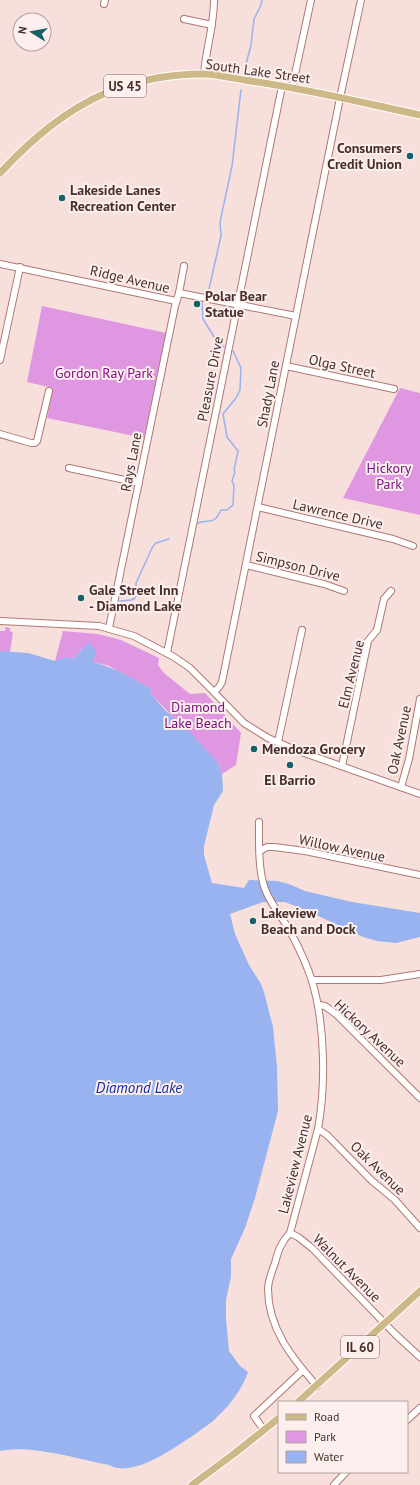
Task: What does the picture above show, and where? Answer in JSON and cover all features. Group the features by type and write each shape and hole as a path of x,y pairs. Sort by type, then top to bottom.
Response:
{"main road":[{"name":"South Lake Street","path":"0,173 23,149 56,121 107,92 155,79 204,74 282,86 420,115"},
{"name":"IL 60","path":"299,1401 386,1324 420,1291"},
{"path":"198,1484 278,1419"}],"street":[{"path":"204,74 212,25 214,0"},
{"path":"292,88 311,0"},
{"name":"Shady Lane","path":"214,692 222,682 340,98 362,0"},
{"path":"184,19 212,25"},
{"name":"Pleasure Drive","path":"167,653 282,86"},
{"name":"Ridge Avenue","path":"0,264 176,301 179,294 296,316"},
{"path":"179,294 184,266"},
{"path":"0,360 20,267"},
{"name":"Rays Lane","path":"109,628 176,301"},
{"name":"Olga Street","path":"286,366 394,389"},
{"path":"0,434 35,443 37,441 40,429 48,391"},
{"path":"69,468 139,483"},
{"name":"Lawrence Drive","path":"258,507 393,539 413,546"},
{"name":"Simpson Drive","path":"246,565 324,584 344,591"},
{"name":"Elm Avenue","path":"342,766 368,641 377,630 384,599 391,591"},
{"path":"0,621 89,625 109,628 134,636 167,653 190,668 244,723 253,730 278,742 420,794"},
{"path":"278,742 302,630"},
{"name":"Oak Avenue","path":"401,787 409,759 420,699"},
{"name":"Lakeview Avenue","path":"259,822 260,851 265,888 273,905 291,933 312,980 319,1005 323,1072 318,1129 290,1233 281,1245 272,1269 268,1289 269,1306 279,1336 286,1348 317,1386"},
{"name":"Willow Avenue","path":"260,851 267,847 274,846 420,875"},
{"path":"312,980 382,980 420,974"},
{"name":"Hickory Avenue","path":"319,1005 325,1006 336,1014 420,1098"},
{"name":"Oak Avenue","path":"318,1129 327,1135 371,1180 395,1200 420,1228"},
{"name":"Walnut Avenue","path":"290,1233 298,1237 312,1248 420,1358"},
{"path":"264,1430 254,1416 303,1370"},
{"path":"408,1419 420,1408"},
{"path":"334,1485 345,1473"}],"green space":[{"name":"Gordon Ray Park","path":"42,306 166,333 144,438 47,418 53,388 27,382"},
{"name":"Hickory Park","path":"400,388 420,393 420,515 343,498"},
{"path":"6,627 10,628 10,631 13,633 10,652 0,651 0,631 5,631"},
{"name":"Diamond Lake Beach","path":"63,631 98,634 121,640 159,658 158,665 164,673 190,694 205,693 241,733 236,765 222,774 218,763 150,693 152,690 109,666 93,662 82,649 73,659 55,661"}],"water":[{"name":"Diamond Lake","path":"88,643 91,644 96,651 93,662 124,674 152,690 150,693 165,710 185,727 218,763 222,774 223,791 214,805 204,846 204,855 212,883 244,888 249,880 277,881 289,884 305,891 352,902 420,913 420,937 396,943 377,941 363,937 308,911 285,902 263,902 230,914 235,934 249,965 261,984 264,992 273,1027 277,1067 278,1111 255,1198 245,1228 231,1259 231,1277 226,1300 229,1351 240,1366 248,1372 236,1396 213,1421 181,1444 160,1456 149,1462 128,1468 117,1468 69,1456 25,1449 0,1451 0,651 28,653 55,661 67,657 73,659"}],"waterway":[{"path":"245,68 251,45 254,19 262,0"},
{"path":"204,294 209,289 221,236 220,222 232,166 241,90"},
{"path":"202,302 203,319 216,340 224,347"},
{"path":"198,523 215,519 221,510 227,510 233,505 234,485 232,481 238,451 227,437 223,414 236,398 240,390 241,368 233,351"},
{"path":"120,601 135,598 136,583 153,546 156,543 169,539"}],"place":[{"name":"Consumers Credit Union","path":"410,156"},
{"name":"Lakeside Lanes Recreation Center","path":"62,198"},
{"name":"Polar Bear Statue","path":"197,304"},
{"name":"Gale Street Inn - Diamond Lake","path":"81,598"},
{"name":"Mendoza Grocery","path":"254,749"},
{"name":"El Barrio","path":"290,765"},
{"name":"Lakeview Beach and Dock","path":"253,921"}]}
